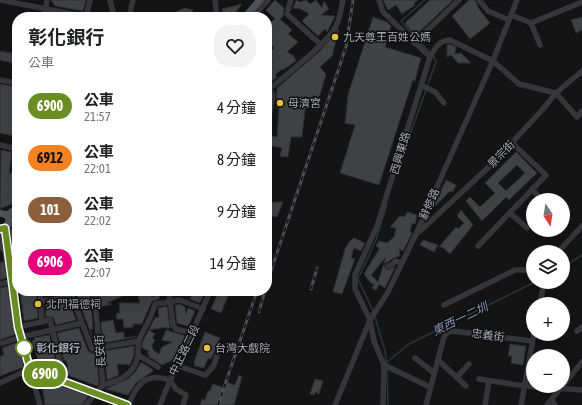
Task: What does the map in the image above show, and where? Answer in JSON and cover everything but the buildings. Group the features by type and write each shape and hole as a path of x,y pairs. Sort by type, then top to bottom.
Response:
{"main road":[{"path":"248,12 260,0"},
{"path":"3,214 9,220 4,227"}],"street":[{"path":"0,0 64,12"},
{"path":"45,12 48,0"},
{"path":"88,12 90,0"},
{"path":"110,0 113,12"},
{"path":"130,12 133,0"},
{"path":"215,0 216,12"},
{"path":"247,12 257,0"},
{"path":"257,12 268,0"},
{"path":"291,0 287,12 320,44"},
{"path":"272,86 320,44 337,25 343,0"},
{"path":"379,0 383,12 430,57 436,46 444,41 450,40 492,62 519,84 556,93 576,117 582,111"},
{"path":"414,43 459,0"},
{"path":"479,0 488,11 531,23 582,2"},
{"name":"辭修路","path":"335,405 373,316 416,234 492,62 517,0"},
{"path":"531,23 540,45"},
{"name":"西興東路","path":"384,365 374,341 373,316 360,300 355,286 356,269 377,226 430,57"},
{"name":"景宗街","path":"416,234 458,193 493,162 556,93 582,71"},
{"path":"0,80 12,82"},
{"path":"421,85 435,92 444,103"},
{"path":"478,246 546,175 512,142"},
{"path":"0,145 12,148"},
{"path":"532,189 536,193"},
{"path":"510,213 526,227"},
{"path":"564,245 582,226"},
{"path":"4,227 12,269"},
{"path":"388,266 396,261 402,263"},
{"path":"444,305 515,270 526,270"},
{"path":"0,284 12,281"},
{"path":"355,286 360,283"},
{"path":"15,296 18,327 40,405"},
{"path":"40,296 42,322"},
{"path":"41,301 62,296"},
{"path":"72,296 92,348 139,342"},
{"name":"長安街","path":"95,296 103,385"},
{"path":"170,296 173,325 176,329 193,333"},
{"name":"中正路二段","path":"128,405 138,386 145,380 154,376 170,380 193,333 208,296"},
{"path":"89,404 103,385 123,378 130,372 138,355 139,342 153,314 156,304 180,300 203,309"},
{"path":"18,327 50,320 61,366 57,378"},
{"path":"0,344 21,337 82,323"},
{"name":"忠義街","path":"426,405 444,337 448,333 454,330 526,340"},
{"path":"521,405 532,341"},
{"path":"138,355 157,366 154,376"},
{"path":"178,366 202,375 206,375 213,367 217,356"},
{"path":"415,358 434,372"},
{"path":"438,360 466,386"},
{"path":"570,378 582,362"},
{"path":"457,377 469,364"},
{"path":"383,405 384,365 430,387"},
{"path":"0,383 30,369 97,392 128,405"},
{"path":"479,379 524,386"},
{"path":"160,405 170,380"},
{"path":"170,380 176,389 186,395 183,405"},
{"path":"485,405 489,381"},
{"path":"570,389 582,390"},
{"path":"547,405 558,393"},
{"path":"551,400 555,405"}],"waterway":[{"path":"416,38 401,21 425,0"},
{"path":"419,41 431,53"},
{"path":"398,168 436,62 433,55"},
{"path":"373,311 358,279 376,240 387,204"},
{"name":"東西一二圳","path":"570,263 582,255"},
{"name":"東西一二圳","path":"387,362 409,344 526,286"},
{"path":"375,317 385,351 387,365"},
{"path":"387,369 388,405"}],"railway":[{"path":"272,268 346,47 353,0"},
{"path":"311,289 317,268"},
{"path":"218,405 255,296"},
{"path":"259,312 264,296"}],"bus line":[{"name":"6900","path":"0,229 5,228 12,286"},
{"name":"6900","path":"13,296 18,327 30,369 97,392 127,405"}],"place":[{"name":"九天尊王百姓公媽","path":"335,37"},
{"name":"母濟宮","path":"280,103"},
{"name":"北門福德祠","path":"38,304"},
{"name":"彰化銀行","path":"24,348"},
{"name":"台灣大戲院","path":"207,348"}]}
